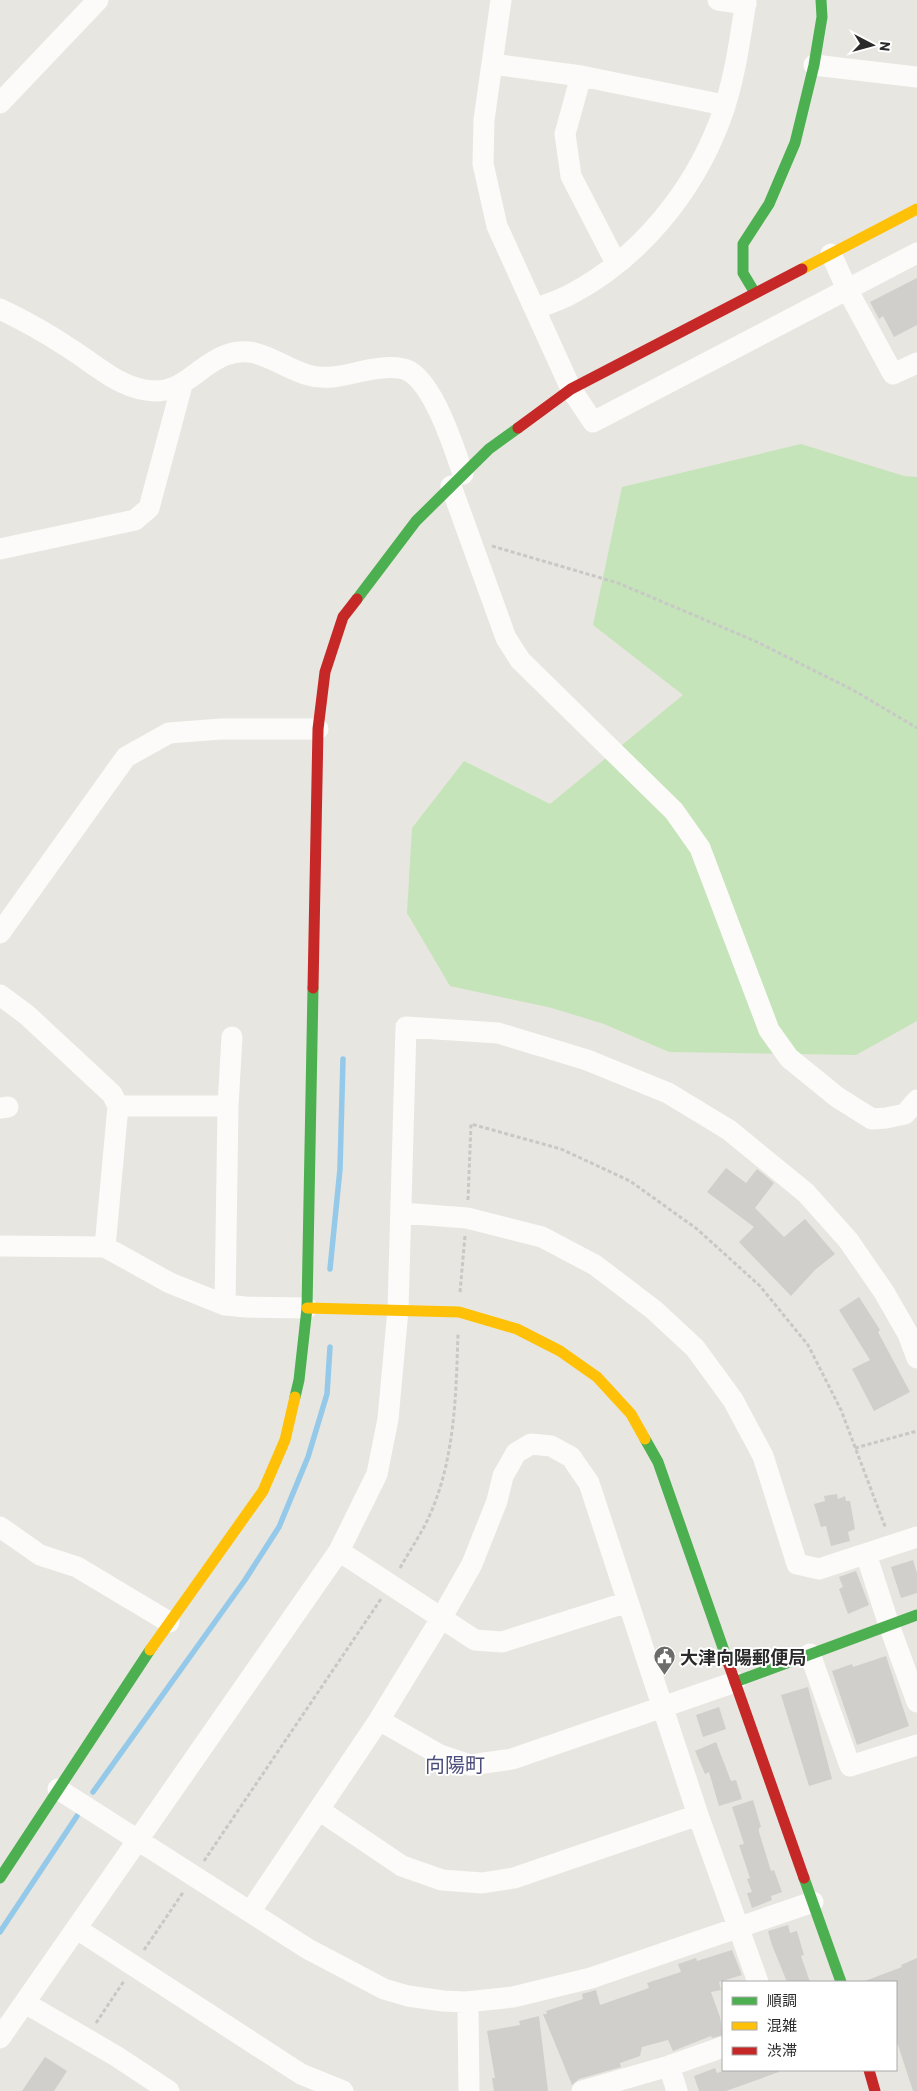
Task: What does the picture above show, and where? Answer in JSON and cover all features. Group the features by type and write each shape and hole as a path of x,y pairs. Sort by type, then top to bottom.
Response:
{"street":[{"path":"0,103 98,0"},
{"path":"502,0 484,120 483,164 496,226 571,389 593,422 917,253"},
{"path":"534,309 573,294 616,263 654,230 689,185 720,122 736,61 746,2 718,0"},
{"path":"756,293 744,274 743,244 769,204 795,143 814,65 822,17 821,0"},
{"path":"492,64 581,76 724,105"},
{"path":"814,65 917,77"},
{"path":"581,76 565,134 571,176 616,263"},
{"path":"0,1878 169,1622 263,1491 285,1440 299,1380 307,1308 318,729 325,672 343,616 416,521 457,480 489,449 571,389 917,209"},
{"path":"831,254 847,289 894,374 917,362"},
{"path":"0,309 66,346 126,386 146,391 162,391 182,385 226,355 252,351 307,375 324,378 387,367 409,371 428,390 448,431 470,540 506,638 520,660 674,812 700,848 769,1030 789,1058 837,1097 872,1119 905,1114 917,1100"},
{"path":"0,548 134,520 149,508 182,385"},
{"path":"0,933 126,757 169,733 221,729 318,729"},
{"path":"0,995 26,1015 112,1094 118,1106 105,1247"},
{"path":"0,2038 339,1550 377,1474 388,1419 398,1310 406,1027 498,1033 587,1060 668,1093 729,1130 806,1192 848,1240 912,1332 917,1358"},
{"path":"225,1305 228,1106 232,1036"},
{"path":"118,1106 228,1106"},
{"path":"402,1213 467,1218 542,1237 596,1265 654,1310 695,1348 733,1400 763,1456 798,1564 819,1569 917,1537"},
{"path":"0,1246 105,1247 170,1283 225,1305 459,1312 517,1329 560,1351 598,1377 631,1414 658,1462 841,1981"},
{"path":"250,1912 379,1720 442,1617 472,1564 497,1501 503,1476 516,1453 532,1444 551,1446 571,1457 589,1483 698,1815 758,1981"},
{"path":"0,1527 40,1555 77,1567 169,1622"},
{"path":"339,1550 475,1640 502,1642 628,1602"},
{"path":"866,1554 889,1625 916,1696"},
{"path":"379,1720 440,1756 470,1765 512,1759 735,1682 917,1615"},
{"path":"810,1654 850,1766 917,1745"},
{"path":"58,1790 308,1949 384,1989 408,1996 466,2002 512,1997 591,1978 813,1902"},
{"path":"319,1810 402,1866 442,1880 482,1883 514,1878 698,1815"},
{"path":"77,1929 301,2074 343,2091"},
{"path":"466,2002 468,2013 469,2091"},
{"path":"26,2003 86,2038 169,2091"},
{"path":"582,2091 669,2066 722,2047"},
{"path":"669,2066 677,2091"},
{"path":"869,2071 876,2091"}],"path":[{"path":"470,540 618,583 755,641 853,690 917,728"},
{"path":"86,2038 390,1584 427,1520 446,1467 456,1407 459,1312 467,1218 471,1124 561,1149 630,1181 697,1229 760,1286 808,1345 841,1410 892,1546"},
{"path":"856,1448 917,1431"}],"green space":[{"path":"801,444 904,476 917,477 917,1021 856,1055 669,1052 604,1024 552,1008 450,986 407,913 412,828 464,761 550,804 683,695 593,625 622,487"}],"building":[{"path":"917,278 917,325 894,337 883,316 879,319 870,302"},
{"path":"726,1168 746,1183 757,1169 774,1183 755,1208 784,1237 805,1219 835,1254 816,1269 791,1296 739,1242 754,1227 707,1192"},
{"path":"859,1297 880,1330 878,1332 910,1392 874,1411 852,1369 870,1360 839,1310"},
{"path":"837,1494 838,1499 845,1496 846,1501 850,1501 855,1529 848,1532 850,1541 831,1546 826,1526 821,1527 814,1504 825,1501 824,1496"},
{"path":"913,1560 917,1573 917,1593 901,1598 891,1567"},
{"path":"856,1571 869,1605 848,1614 839,1589 843,1587 839,1577"},
{"path":"886,1656 909,1726 857,1745 832,1671 852,1664 853,1667"},
{"path":"808,1687 832,1779 809,1786 781,1695"},
{"path":"719,1707 726,1729 703,1737 696,1715"},
{"path":"716,1742 731,1781 736,1780 742,1799 719,1806 709,1772 705,1774 695,1751"},
{"path":"753,1800 761,1827 759,1832 771,1871 774,1870 782,1892 771,1896 772,1900 752,1908 747,1893 752,1892 747,1879 750,1878 739,1845 744,1844 732,1807"},
{"path":"788,1925 790,1933 797,1931 804,1955 801,1956 810,1981 787,1981 768,1931"},
{"path":"732,1950 742,1975 719,1982 721,1990 711,1992 720,2017 722,2035 712,2038 711,2036 673,2051 668,2040 642,2047 640,2056 620,2063 621,2067 579,2079 572,2085 543,2014 547,2014 546,2011 583,1999 582,1994 596,1990 600,2005 649,1988 647,1983 681,1972 678,1964 696,1958 697,1961"},
{"path":"917,1958 917,2091 913,2091 897,2042 897,1981 865,1981 902,1967 901,1965"},
{"path":"539,2016 548,2091 494,2091 492,2078 495,2078 487,2031 520,2025 519,2021"},
{"path":"45,2057 67,2071 54,2091 22,2091"},
{"path":"715,2068 717,2073 723,2071 779,2071 726,2091 699,2091 694,2076"}],"waterway":[{"path":"330,1269 340,1169 343,1059"},
{"path":"93,1792 245,1580 279,1527 308,1457 327,1394 330,1347"},
{"path":"0,1932 77,1816"}],"traffic: fast":[{"path":"755,293 743,273 743,244 769,204 795,143 814,65 822,17 821,0"},
{"path":"357,599 416,521 489,449 518,428"},
{"path":"295,1397 299,1380 307,1308 313,988"},
{"path":"645,1439 658,1462 729,1665"},
{"path":"735,1682 917,1615"},
{"path":"0,1878 150,1650"},
{"path":"804,1878 841,1981"}],"traffic: slow":[{"path":"802,269 917,209"},
{"path":"307,1308 459,1312 517,1329 560,1351 597,1377 631,1414 645,1439"},
{"path":"150,1650 263,1491 285,1440 295,1397"}],"traffic: jam":[{"path":"518,428 571,389 802,269"},
{"path":"313,988 318,729 325,672 343,617 357,599"},
{"path":"729,1665 804,1878"},
{"path":"869,2071 875,2091"}],"place":[{"name":"大津向陽郵便局","path":"664,1676"}],"district":[{"name":"向陽町","path":"455,1764"}]}
